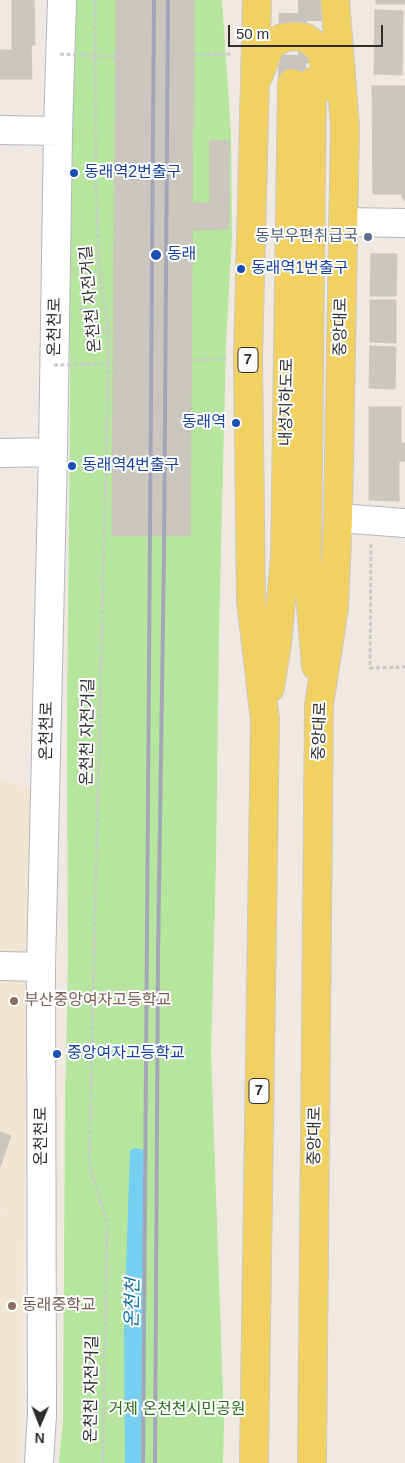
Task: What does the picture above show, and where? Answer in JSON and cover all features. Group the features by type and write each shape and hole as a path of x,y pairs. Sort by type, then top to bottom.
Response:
{"main road":[{"name":"7","path":"254,1463 265,720 251,602 248,358 257,0"},
{"name":"중앙대로","path":"312,1463 319,705 334,608 338,518 346,126 335,0"},
{"path":"255,90 270,46 282,38 296,36 306,38 319,48 346,126"},
{"name":"내성지하도로","path":"265,720 296,557 302,83"},
{"name":"내성지하도로","path":"296,557 310,609 319,705"}],"street":[{"name":"온천천로","path":"39,1463 42,1415 41,967 54,452 58,131 62,0"},
{"path":"0,130 58,131"},
{"path":"343,222 405,223"},
{"path":"0,453 54,452"},
{"path":"338,518 405,523"},
{"path":"0,966 41,967"}],"path":[{"name":"온천천 자전거길","path":"95,0 96,184 99,267 109,335 89,1164 107,1222 103,1463"},
{"path":"194,55 255,53"},
{"path":"60,54 116,57"},
{"path":"191,360 248,358"},
{"path":"54,365 113,364"},
{"path":"371,521 370,668 405,667"}],"shaded area":[{"name":"부산중앙여자고등학교","path":"0,779 31,789 20,1463 0,1463 0,1214 15,1218 0,1212"}],"green space":[{"name":"거제 온천천시민공원","path":"75,0 222,0 231,133 232,236 226,343 211,1053 224,1423 223,1463 59,1463 63,1421 68,963 67,720 70,286"}],"water":[{"name":"온천천","path":"136,1148 144,1150 141,1463 125,1463 124,1331 130,1150"}],"building":[{"path":"12,0 34,0 35,45 31,45 32,79 0,79 0,50 12,50"},
{"path":"116,0 194,0 190,536 112,536"},
{"path":"376,0 405,0 405,4 376,4"},
{"path":"375,10 403,11 402,75 374,74"},
{"path":"372,86 405,86 405,201 402,198 402,194 373,194"},
{"path":"210,140 229,141 229,229 192,230 193,203 210,203"},
{"path":"371,254 397,254 396,296 370,296"},
{"path":"370,300 396,300 396,343 370,342"},
{"path":"370,346 396,347 395,389 369,388"},
{"path":"369,407 401,407 401,443 405,443 405,461 399,461 399,501 369,500"},
{"path":"0,1132 11,1136 0,1167"}],"tunnel":[{"path":"292,83 293,0"},
{"path":"312,0 312,63"}],"railway":[{"path":"143,1463 154,0"},
{"path":"155,1463 158,955 164,554 168,0"}],"place":[{"name":"동래역2번출구","path":"74,173"},
{"name":"동부우편취급국","path":"368,237"},
{"name":"동래","path":"156,255"},
{"name":"동래역1번출구","path":"241,269"},
{"name":"동래역","path":"236,423"},
{"name":"동래역4번출구","path":"72,466"},
{"name":"부산중앙여자고등학교","path":"14,1001"},
{"name":"중앙여자고등학교","path":"57,1054"},
{"name":"동래중학교","path":"12,1306"}]}
